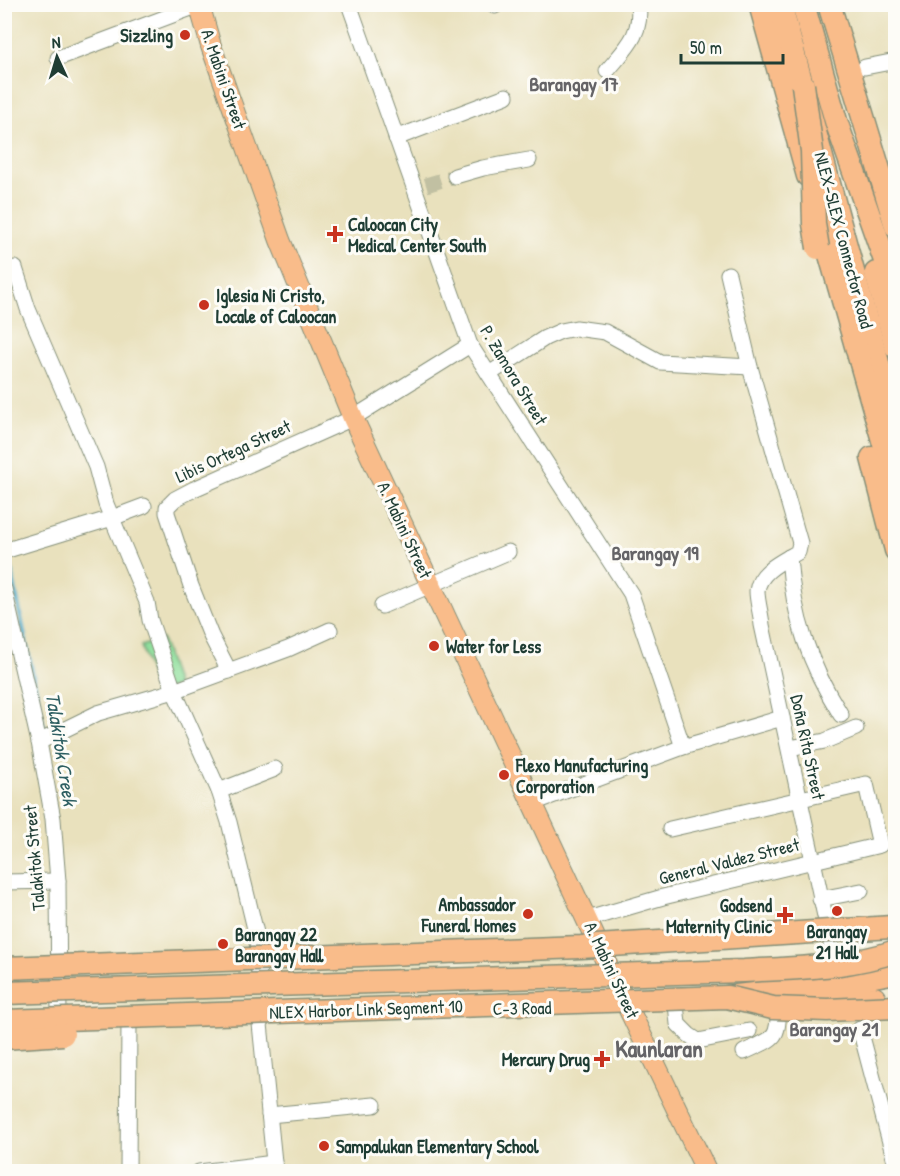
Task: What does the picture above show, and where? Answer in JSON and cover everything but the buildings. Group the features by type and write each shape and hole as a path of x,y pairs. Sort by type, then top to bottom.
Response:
{"highway":[{"path":"803,4 813,83 814,224 818,248 896,550"},
{"path":"829,4 896,226"},
{"path":"768,8 813,83 849,161 896,292"},
{"path":"768,8 896,486"},
{"name":"NLEX-SLEX Connector Road","path":"813,83 896,347"},
{"name":"NLEX-SLEX Connector Road","path":"813,83 896,429"},
{"path":"4,968 581,947 896,927"},
{"name":"NLEX Harbor Link Segment 10","path":"4,993 744,971 830,966 878,957 896,951"},
{"path":"836,967 896,959"},
{"path":"727,997 826,985 896,969"},
{"path":"727,997 773,1008 827,1010 896,1007"},
{"name":"NLEX Harbor Link Segment 10","path":"4,1022 727,997"},
{"path":"4,1038 88,1032 253,1013"}],"main road":[{"name":"A. Mabini Street","path":"199,5 280,240 353,418 610,970 707,1172"},
{"name":"C-3 Road","path":"4,989 259,979 610,970 836,967 896,969"},
{"name":"C-3 Road","path":"253,1013 628,1006 896,997"},
{"path":"4,1022 224,1015"}],"street":[{"name":"P. Zamora Street","path":"349,4 396,138 420,187 470,345 631,594 683,747"},
{"path":"607,71 635,36 641,18 638,4"},
{"path":"58,58 199,5"},
{"path":"866,67 896,61"},
{"path":"396,138 506,96"},
{"path":"454,176 529,160"},
{"path":"4,271 15,268 28,309 96,467 112,518 147,602 150,620 174,691 219,791 229,822 256,938 259,979"},
{"path":"728,274 750,367 800,543 793,555 797,614 808,653 823,686 841,715"},
{"path":"489,374 545,338 576,328 605,332 660,362 750,367"},
{"name":"Libis Ortega Street","path":"229,671 211,636 191,586 167,507 175,499 194,489 353,418 470,345"},
{"path":"9,550 144,506"},
{"path":"382,606 508,552"},
{"name":"Doña Rita Street","path":"793,555 779,562 764,576 757,591 762,625 836,967"},
{"name":"Talakitok Street","path":"4,589 8,615 39,742 53,819 58,881 59,1021"},
{"path":"39,742 98,714 174,691 288,649 330,630"},
{"path":"533,803 683,747 782,718"},
{"path":"790,748 825,741 856,728"},
{"path":"219,791 275,769"},
{"name":"General Valdez Street","path":"588,919 663,897 880,844 866,784 800,798"},
{"path":"670,829 800,798"},
{"path":"4,882 58,881"},
{"path":"820,898 861,891"},
{"path":"744,1052 774,1038 777,1033 780,1000"},
{"path":"676,1004 678,1024 699,1041 749,1031"},
{"path":"199,1172 274,1168 269,1115 253,1013"},
{"path":"128,1172 129,1019"},
{"path":"860,1029 896,1165"},
{"path":"269,1115 374,1105"}],"green space":[{"path":"162,639 177,686 156,693 141,646"}],"waterway":[{"name":"Talakitok Creek","path":"8,555 45,735"}],"tunnel":[{"path":"426,185 455,176"}],"place":[{"name":"Sizzling","path":"185,35"},
{"name":"Caloocan City Medical Center South","path":"335,234"},
{"name":"Iglesia Ni Cristo, Locale of Caloocan","path":"204,305"},
{"name":"Water for Less","path":"434,646"},
{"name":"Flexo Manufacturing Corporation","path":"504,775"},
{"name":"Barangay 21 Hall","path":"837,911"},
{"name":"Ambassador Funeral Homes","path":"528,914"},
{"name":"Godsend Maternity Clinic","path":"785,915"},
{"name":"Barangay 22 Barangay Hall","path":"223,944"},
{"name":"Mercury Drug","path":"602,1059"},
{"name":"Sampalukan Elementary School","path":"324,1146"}],"district":[{"name":"Barangay 17","path":"574,83"},
{"name":"Barangay 19","path":"655,552"},
{"name":"Barangay 21","path":"834,1028"},
{"name":"Kaunlaran","path":"659,1048"}]}
